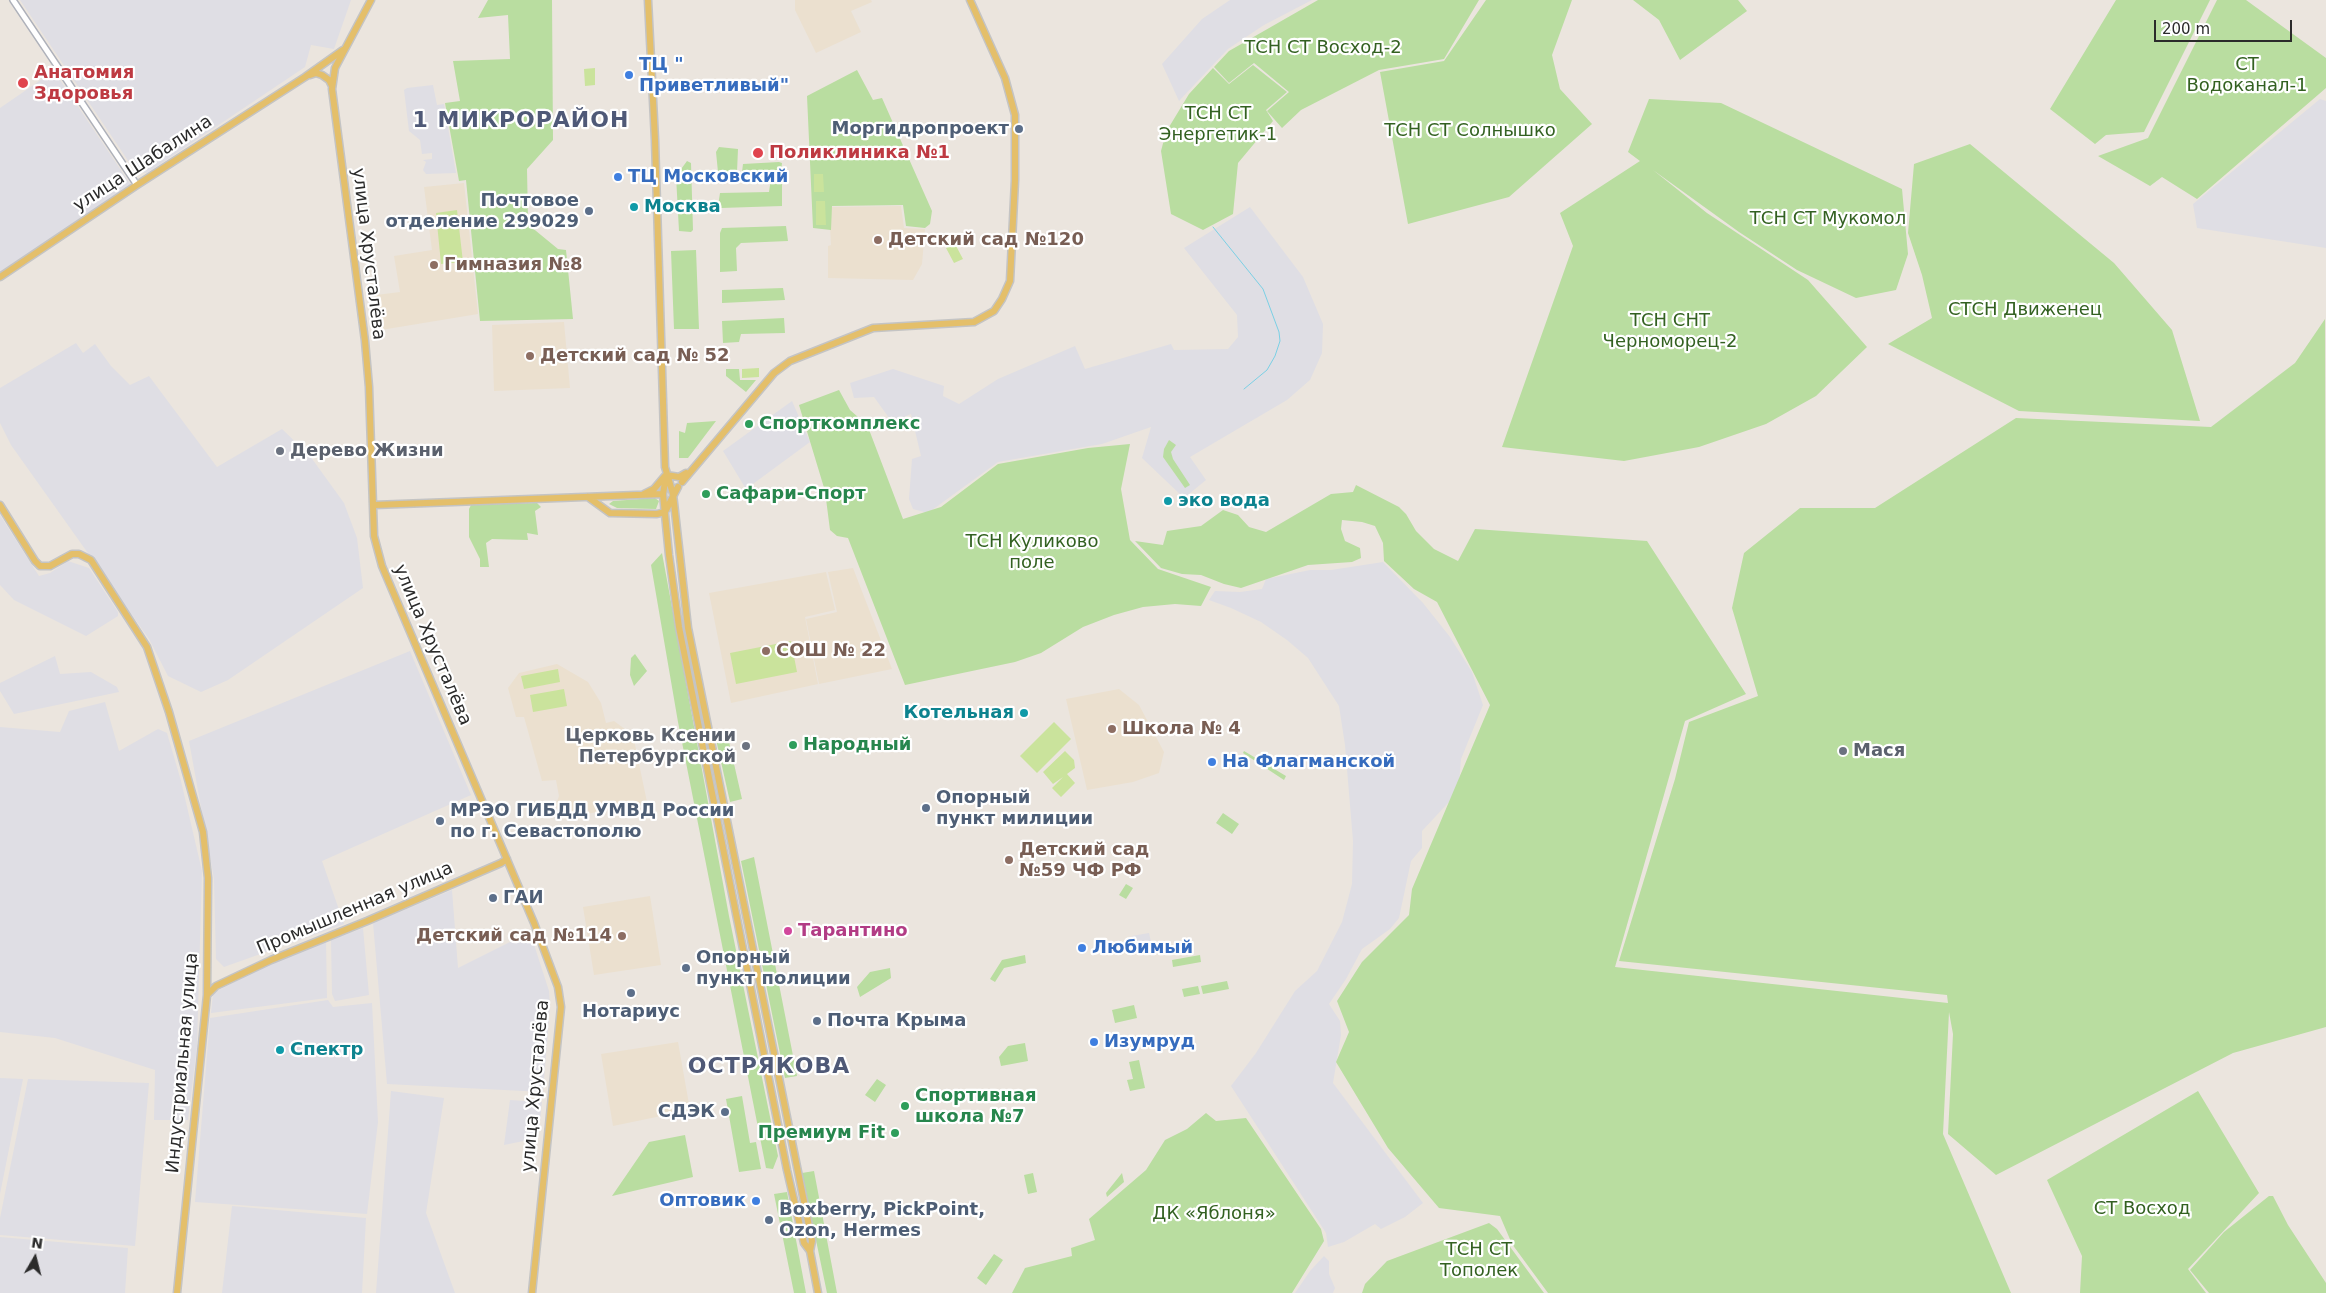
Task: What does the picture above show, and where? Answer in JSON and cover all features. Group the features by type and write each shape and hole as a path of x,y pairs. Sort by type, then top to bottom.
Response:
{"main road":[{"name":"улица Хрусталёва","path":"371,0 335,68 332,89 365,341 374,536 382,566 507,858 558,987 560,1007 532,1293"},
{"path":"648,0 655,140 662,417 666,475 676,524 688,626 812,1240 810,1251 818,1293"},
{"path":"665,512 671,497 681,487 694,466 774,373 790,361 873,328 974,322 994,310 1002,299 1010,281 1015,180 1015,115 1007,84 970,0"},
{"name":"улица Шабалина","path":"0,278 137,185 305,78 344,49"},
{"path":"316,70 329,67 335,68"},
{"path":"305,78 316,74 322,75 329,80 332,89"},
{"path":"666,475 679,477 694,466"},
{"path":"666,475 681,487"},
{"path":"666,475 663,494 679,627 786,1170 804,1243 810,1251"},
{"path":"639,496 654,489 666,475"},
{"path":"374,505 663,494 671,497"},
{"path":"588,497 610,513 649,514 665,512"},
{"path":"610,497 606,505 610,513"},
{"name":"Индустриальная улица","path":"0,505 40,566 50,566 72,554 79,554 91,560 147,647 192,791 207,851 207,995 177,1293"},
{"name":"Промышленная улица","path":"207,995 216,986 271,960 367,921 501,863 507,858"},
{"path":"208,972 210,980 216,986"}],"street":[{"path":"13,0 137,185"}],"shaded area":[{"path":"20,0 351,0 334,49 311,45 305,67 147,173 135,171"},
{"path":"795,0 871,0 872,2 851,11 861,32 816,53 795,10"},
{"path":"1230,0 1312,0 1264,25 1228,49 1179,101 1162,64 1202,19"},
{"path":"54,71 131,185 0,273 0,108"},
{"path":"433,85 437,105 444,104 456,173 426,174 423,170 426,162 423,160 432,159 432,153 422,154 420,140 409,131 404,90"},
{"path":"2320,99 2326,101 2326,248 2197,228 2193,204"},
{"name":"Гимназия №8","path":"464,183 478,314 381,330 376,295 400,292 394,256 432,250 424,187"},
{"name":"Детский сад №120","path":"901,206 904,228 925,229 922,264 913,280 828,278 828,246 831,245 829,207"},
{"path":"1250,207 1303,277 1323,324 1322,353 1310,380 1287,400 1190,457 1206,480 1184,498 1142,458 1151,427 1102,444 998,462 928,513 913,509 909,499 912,459 921,456 911,414 892,422 874,397 854,398 850,383 893,369 944,386 943,396 959,404 998,379 1075,346 1085,369 1171,344 1174,350 1228,349 1238,337 1237,315 1184,248"},
{"name":"Детский сад № 52","path":"564,322 570,388 494,391 492,325"},
{"path":"76,343 83,353 95,344 111,366 130,385 149,376 217,467 282,429 310,456 344,503 357,538 363,588 228,680 201,692 168,676 149,639 11,445 0,423 0,388"},
{"path":"792,401 810,442 746,489 723,451"},
{"path":"0,515 39,576 50,573 68,561 89,568 118,612 118,616 86,636 14,600 0,585"},
{"path":"1383,562 1423,603 1450,637 1472,672 1483,705 1461,759 1459,784 1449,802 1422,831 1422,848 1411,861 1399,918 1390,929 1362,949 1346,979 1329,1004 1340,1021 1341,1035 1333,1083 1423,1203 1405,1217 1381,1229 1375,1224 1344,1242 1328,1247 1326,1233 1231,1086 1256,1053 1295,991 1317,971 1342,922 1352,884 1353,841 1345,745 1339,706 1308,658 1287,640 1261,622 1209,600 1215,591 1240,592 1262,589 1266,579 1310,570 1331,570"},
{"path":"853,568 892,669 819,684 806,619 837,612 828,572"},
{"name":"СОШ № 22","path":"826,572 835,610 805,617 818,684 731,703 709,593"},
{"path":"410,651 471,795 322,861 344,924 224,967 216,959 214,879 189,741"},
{"path":"55,656 60,674 91,672 117,687 119,692 14,714 0,691 0,683"},
{"path":"557,664 588,682 601,703 606,723 614,721 633,735 647,802 577,816 567,809 558,810 556,804 559,796 556,780 542,781 524,717 516,717 508,688 519,673"},
{"name":"Школа № 4","path":"1119,689 1139,705 1164,752 1159,773 1133,782 1087,790 1066,699"},
{"path":"105,702 119,751 158,729 167,733 181,781 202,871 197,1046 188,1120 154,1120 155,1070 55,1038 0,1032 0,727 60,732 69,711"},
{"path":"452,890 458,968 530,932 549,991 550,1005 543,1092 387,1084 373,923"},
{"name":"Детский сад №114","path":"650,896 661,965 594,975 583,907"},
{"path":"363,928 369,995 335,1001 332,994 331,940"},
{"path":"1149,933 1151,942 1134,945 1132,936"},
{"path":"326,941 327,998 211,1013 213,993 275,961"},
{"path":"328,1000 333,1007 372,1003 378,1122 367,1214 195,1202 210,1018"},
{"path":"678,1042 690,1110 613,1126 601,1054"},
{"path":"0,1078 23,1079 0,1194"},
{"path":"28,1079 149,1083 135,1246 0,1235 0,1218"},
{"path":"391,1091 444,1098 426,1213 455,1293 376,1293"},
{"path":"510,1100 542,1102 538,1138 504,1145"},
{"path":"232,1206 366,1218 362,1293 222,1293"},
{"path":"0,1237 128,1248 125,1293 0,1293"},
{"path":"1324,1256 1329,1261 1329,1274 1335,1288 1333,1293 1295,1293 1310,1271"}],"green space":[{"path":"488,0 552,0 553,140 527,169 528,220 530,226 558,249 566,250 573,319 480,321 466,180 459,181 445,103 460,101 453,61 510,59 508,15 478,18"},
{"name":"ТСН СТ Восход-2","path":"1318,0 1479,0 1444,59 1379,70 1301,110 1282,128 1267,111 1289,92 1254,63 1229,83 1214,67 1229,51"},
{"name":"ТСН СТ Солнышко","path":"1486,0 1572,0 1552,55 1560,89 1592,124 1509,197 1408,224 1380,72 1444,61"},
{"path":"1633,0 1738,0 1747,11 1680,60 1659,20"},
{"path":"2116,0 2210,0 2144,132 2106,135 2095,144 2050,109"},
{"name":"СТ Водоканал-1","path":"2217,0 2246,0 2326,58 2326,88 2197,199 2162,177 2150,186 2098,156 2148,138"},
{"name":"ТСН СТ Энергетик-1","path":"1253,65 1287,92 1266,110 1273,121 1238,163 1233,214 1203,230 1171,214 1161,151 1166,132 1189,94 1213,68 1229,84"},
{"path":"595,68 595,85 585,86 584,69"},
{"path":"857,70 873,100 882,98 932,211 930,224 925,228 906,226 903,205 832,206 831,230 813,228 807,96"},
{"name":"ТСН СНТ Черноморец-2","path":"1649,99 1721,103 1902,189 1908,254 1896,290 1856,298 1797,270 1739,232 1653,170 1707,213 1808,280 1867,347 1816,396 1766,424 1699,447 1624,461 1502,447 1573,246 1560,213 1640,161 1628,152"},
{"name":"СТСН Движенец","path":"1970,144 2114,263 2172,330 2200,421 2019,411 1888,344 1932,318 1922,275 1908,233 1914,164"},
{"path":"719,147 738,149 737,172 718,172 716,152"},
{"path":"687,161 691,163 693,230 691,232 679,231 676,176"},
{"path":"782,163 781,172 742,172 743,164"},
{"path":"814,174 823,174 824,192 814,192"},
{"path":"780,176 782,178 782,206 721,208 718,206 720,193 769,192 771,178"},
{"path":"816,201 825,201 826,225 816,225"},
{"path":"457,210 463,262 441,264 436,213"},
{"path":"786,226 788,241 741,243 736,248 737,271 720,272 720,233 722,228"},
{"path":"955,244 963,259 954,263 946,248"},
{"path":"696,250 699,329 674,329 671,251"},
{"path":"783,288 785,300 722,303 722,290"},
{"path":"784,318 785,333 741,334 739,342 723,343 722,321"},
{"path":"2325,319 2326,1027 2233,1053 1996,1175 1948,1134 1953,1034 1949,1012 1943,1134 2011,1293 1548,1293 1512,1244 1500,1216 1439,1208 1388,1148 1336,1062 1349,1032 1337,1001 1362,962 1409,915 1412,889 1490,705 1437,602 1414,589 1384,561 1383,543 1375,526 1362,522 1342,520 1341,529 1345,541 1360,548 1361,558 1352,562 1308,565 1241,588 1201,575 1182,574 1161,568 1135,541 1163,545 1167,531 1201,526 1223,510 1238,515 1249,527 1266,532 1331,494 1353,492 1356,485 1399,507 1406,514 1416,531 1434,549 1458,561 1475,529 1647,541 1746,694 1685,721 1615,967 1948,1003 1947,995 1619,961 1675,779 1689,722 1758,696 1732,608 1744,553 1800,508 1875,508 2016,418 2211,427 2295,363"},
{"path":"759,368 759,377 742,378 742,369"},
{"path":"726,369 739,369 740,380 756,380 746,392 726,376"},
{"name":"ТСН Куликово поле","path":"839,390 850,410 858,417 865,419 903,519 941,507 998,464 1088,448 1130,444 1121,489 1130,540 1158,569 1211,587 1201,606 1175,604 1143,607 1114,615 1083,627 1041,653 1015,662 905,685 848,538 837,536 830,530 825,491 799,405"},
{"path":"716,421 688,458 679,458 679,431 685,433 687,423"},
{"path":"1169,440 1176,445 1171,452 1173,459 1190,485 1185,488 1163,457 1164,449"},
{"path":"655,498 659,501 656,509 617,508 609,504 613,501"},
{"path":"537,503 541,507 535,511 538,535 527,533 528,540 492,539 486,543 489,567 480,567 480,559 469,537 469,509 471,505"},
{"path":"662,553 729,916 778,1156 773,1169 766,1168 678,722 651,565"},
{"path":"791,641 797,672 736,684 730,653"},
{"path":"635,654 647,671 634,686 630,675 631,658"},
{"path":"558,669 560,682 524,689 521,676"},
{"path":"564,689 567,706 533,712 530,695"},
{"path":"1054,722 1071,739 1037,773 1020,756"},
{"path":"727,733 742,799 730,802 715,735"},
{"path":"1065,751 1074,760 1075,768 1067,774 1075,783 1061,797 1052,788 1063,777 1053,784 1043,772"},
{"path":"1244,751 1286,776 1284,780 1243,753"},
{"path":"1223,813 1239,824 1232,834 1216,823"},
{"path":"754,857 797,1076 785,1078 741,861"},
{"path":"1126,884 1133,888 1126,899 1119,895"},
{"path":"1025,955 1026,963 1004,968 995,982 990,979 1002,960"},
{"path":"1200,955 1201,962 1173,967 1172,960"},
{"path":"890,968 891,978 860,997 857,987 870,972"},
{"path":"1227,981 1229,989 1203,994 1201,986"},
{"path":"1198,986 1200,994 1184,997 1182,989"},
{"path":"1134,1005 1137,1018 1115,1023 1112,1010"},
{"path":"1025,1043 1028,1061 1001,1066 999,1057 1008,1046"},
{"path":"1139,1060 1145,1088 1130,1091 1127,1080 1133,1079 1129,1062"},
{"path":"877,1079 886,1085 875,1102 865,1095"},
{"name":"СТ Восход","path":"2198,1091 2259,1193 2188,1269 2206,1293 2080,1293 2082,1256 2047,1180"},
{"path":"742,1096 750,1143 756,1142 761,1169 739,1172 726,1099"},
{"name":"ДК «Яблоня»","path":"1206,1113 1216,1121 1246,1118 1321,1229 1324,1241 1292,1293 1012,1293 1025,1268 1072,1256 1071,1248 1095,1240 1089,1219 1146,1170 1165,1140 1187,1129"},
{"path":"685,1135 693,1177 612,1196 649,1142"},
{"path":"814,1171 837,1293 827,1293 802,1173"},
{"path":"1033,1173 1037,1192 1028,1194 1024,1175"},
{"path":"1122,1173 1124,1182 1107,1197 1106,1193"},
{"path":"787,1192 806,1293 794,1293 774,1194"},
{"path":"2269,1196 2273,1196 2288,1225 2326,1283 2326,1293 2209,1293 2190,1270 2224,1232"},
{"name":"ТСН СТ Тополек","path":"1489,1223 1497,1229 1544,1293 1362,1293 1365,1284 1387,1261"},
{"path":"994,1254 1003,1260 986,1285 977,1278"}],"waterway":[{"path":"1213,227 1263,289 1279,332 1280,341 1275,356 1267,370 1244,389"}],"place":[{"name":"ТЦ \" Приветливый\"","path":"629,75"},
{"name":"Анатомия Здоровья","path":"23,83"},
{"name":"Моргидропроект","path":"1019,129"},
{"name":"Поликлиника №1","path":"758,153"},
{"name":"ТЦ Московский","path":"618,177"},
{"name":"Москва","path":"634,207"},
{"name":"Почтовое отделение 299029","path":"589,211"},
{"name":"Детский сад №120","path":"878,240"},
{"name":"Гимназия №8","path":"434,265"},
{"name":"Детский сад № 52","path":"530,356"},
{"name":"Спорткомплекс","path":"749,424"},
{"name":"Дерево Жизни","path":"280,451"},
{"name":"Сафари-Спорт","path":"706,494"},
{"name":"эко вода","path":"1168,501"},
{"name":"СОШ № 22","path":"766,651"},
{"name":"Котельная","path":"1024,713"},
{"name":"Школа № 4","path":"1112,729"},
{"name":"Народный","path":"793,745"},
{"name":"Церковь Ксении Петербургской","path":"746,746"},
{"name":"Мася","path":"1843,751"},
{"name":"На Флагманской","path":"1212,762"},
{"name":"Опорный пункт милиции","path":"926,808"},
{"name":"МРЭО ГИБДД УМВД России по г. Севастополю","path":"440,821"},
{"name":"Детский сад №59 ЧФ РФ","path":"1009,860"},
{"name":"ГАИ","path":"493,898"},
{"name":"Тарантино","path":"788,931"},
{"name":"Детский сад №114","path":"622,936"},
{"name":"Любимый","path":"1082,948"},
{"name":"Опорный пункт полиции","path":"686,968"},
{"name":"Нотариус","path":"631,993"},
{"name":"Почта Крыма","path":"817,1021"},
{"name":"Изумруд","path":"1094,1042"},
{"name":"Спектр","path":"280,1050"},
{"name":"Спортивная школа №7","path":"905,1106"},
{"name":"СДЭК","path":"725,1112"},
{"name":"Премиум Fit","path":"895,1133"},
{"name":"Оптовик","path":"756,1201"},
{"name":"Boxberry, PickPoint, Ozon, Hermes","path":"769,1220"}],"district":[{"name":"1 МИКРОРАЙОН","path":"521,121"},
{"name":"ОСТРЯКОВА","path":"769,1067"}],"park label":[{"name":"ТСН СТ Мукомол","path":"1828,219"}]}
